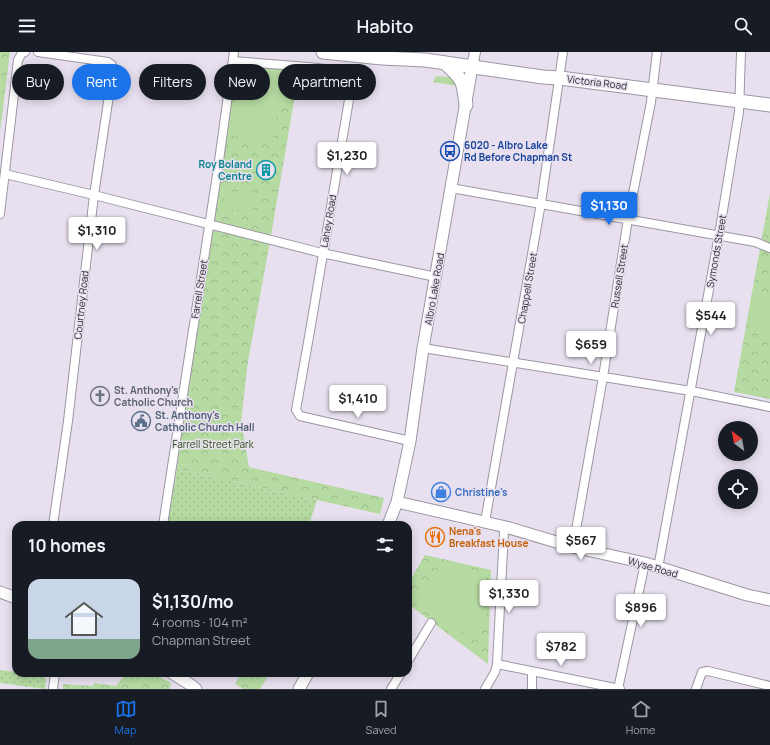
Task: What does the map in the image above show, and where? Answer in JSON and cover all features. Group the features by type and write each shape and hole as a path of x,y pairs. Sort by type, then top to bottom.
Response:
{"main road":[{"name":"Victoria Road","path":"323,52 382,58 425,60"},
{"name":"Victoria Road","path":"392,52 446,64 770,105"},
{"path":"446,64 464,84 466,105"},
{"name":"Albro Lake Road","path":"389,521 396,502 410,441 423,348 472,67"},
{"name":"Wyse Road","path":"396,502 506,527 573,547 645,563 747,595 770,600"},
{"path":"0,592 12,596"},
{"path":"177,677 192,688"},
{"path":"299,689 306,677"}],"street":[{"path":"0,214 6,174 18,60 23,52"},
{"name":"Courtney Road","path":"38,52 108,62 112,65 113,69 94,195 68,421 54,521"},
{"name":"Farrell Street","path":"164,521 234,52"},
{"name":"Albro Lake Road","path":"472,67 475,52"},
{"name":"Chappell Street","path":"485,522 541,203 563,52"},
{"name":"Russell Street","path":"573,547 603,377 628,219 651,102 657,52"},
{"name":"Symonds Street","path":"658,568 740,112 741,52"},
{"name":"Lahey Road","path":"233,62 308,67 344,71 351,74 352,82 296,410 300,416 410,441"},
{"path":"6,174 209,224 322,254 436,277"},
{"path":"451,188 719,235 756,242 770,248"},
{"path":"423,348 691,391 770,407"},
{"path":"485,689 495,672 497,664 504,531 506,527"},
{"path":"497,664 619,689 645,563"},
{"path":"412,654 431,623"},
{"path":"696,689 699,676 702,672 708,671 770,686"},
{"path":"532,672 532,689"},
{"path":"53,689 54,677"},
{"path":"391,689 398,677"}],"green space":[{"path":"0,52 10,52 0,132"},
{"name":"Farrell Street Park","path":"270,68 278,69 278,100 294,100 248,361 241,421 249,467 384,498 380,514 177,469 209,231 229,100 270,100"},
{"path":"436,76 450,77 457,82 458,86 433,82"},
{"path":"270,79 278,80 278,100 280,100 272,142 230,135 236,100 270,100"},
{"path":"225,191 255,196 252,212 223,208"},
{"path":"770,193 770,399 734,392"},
{"path":"752,293 770,296 770,330 747,326"},
{"path":"177,469 317,500 310,521 168,521"},
{"path":"425,555 491,570 488,664 412,607 412,577"},
{"path":"462,567 487,574 486,614 481,632 471,636 416,606 422,589 431,578 444,570"},
{"path":"0,670 12,672 12,677 46,678 45,689 0,683"},
{"path":"123,677 160,677 171,683 170,689 63,689 63,684 93,686 94,683 116,686"},
{"path":"239,677 268,677 260,689 243,689 235,684"}],"place":[{"name":"6020 - Albro Lake Rd Before Chapman St","path":"450,151"},
{"name":"Roy Boland Centre","path":"266,170"},
{"name":"St. Anthony's Catholic Church","path":"100,396"},
{"name":"St. Anthony's Catholic Church Hall","path":"141,421"},
{"name":"Christine's","path":"441,492"},
{"name":"Nena's Breakfast House","path":"435,537"}]}
